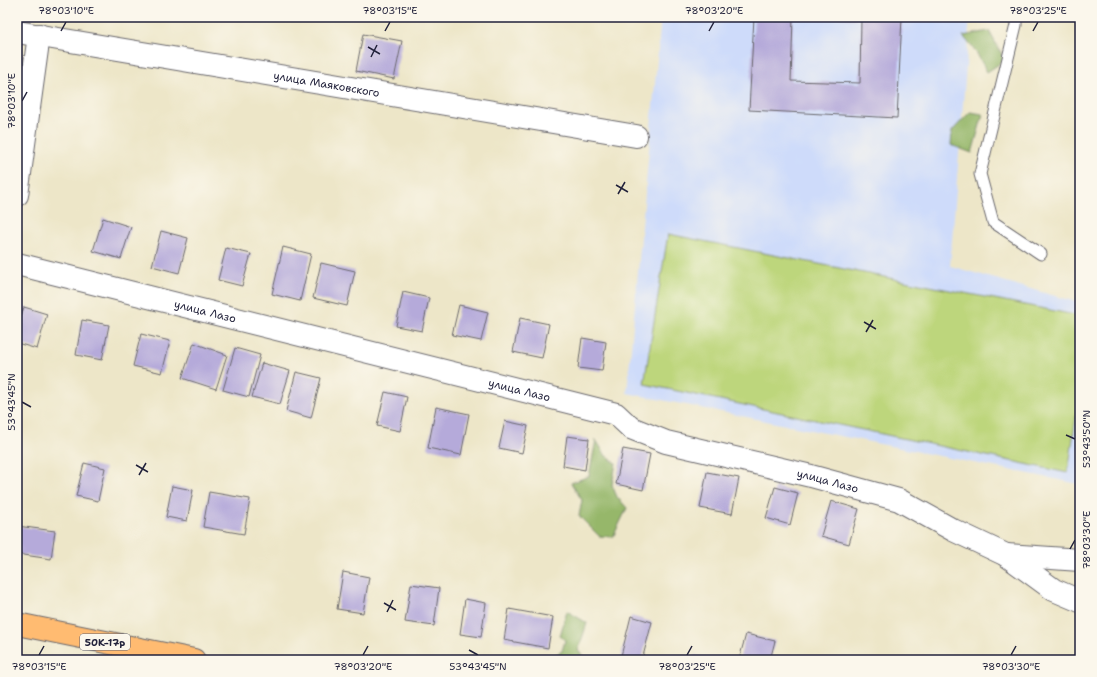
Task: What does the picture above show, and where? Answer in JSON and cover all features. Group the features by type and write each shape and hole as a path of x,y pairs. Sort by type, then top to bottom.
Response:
{"main road":[{"name":"50К-17р","path":"17,624 194,660"}],"street":[{"name":"улица Маяковского","path":"17,32 636,136"},
{"path":"17,195 39,36"},
{"name":"улица Лазо","path":"17,264 616,414 631,428 666,442 811,476 899,500 953,530 1006,555 1054,590 1080,601"},
{"name":"улица Лазо","path":"1006,555 1080,560"}],"lane":[{"path":"1016,17 1016,25 980,174 993,222 1041,254"}],"shaded area":[{"path":"661,17 970,17 950,266 1080,303 1079,484 627,393"}],"green space":[{"path":"989,31 1005,60 987,72 976,52 963,36"},
{"path":"970,112 983,114 972,153 951,145 952,131"},
{"path":"668,234 1080,316 1080,389 1068,473 644,384"},
{"path":"596,440 606,456 616,463 612,485 617,497 627,508 613,537 599,536 579,516 582,500 571,483 589,476"},
{"path":"567,611 587,623 578,651 588,660 553,660 554,656 562,651 565,640 560,636"}],"building":[{"path":"754,17 793,17 791,81 860,83 861,19 841,17 902,17 897,118 749,110"},
{"path":"363,34 402,41 394,79 356,71"},
{"path":"103,218 131,227 121,259 93,251"},
{"path":"161,231 188,238 179,273 152,266"},
{"path":"283,247 311,254 300,301 272,294"},
{"path":"226,248 251,254 242,286 218,280"},
{"path":"321,263 355,271 347,306 313,298"},
{"path":"403,292 429,298 422,331 396,326"},
{"path":"459,305 488,312 481,341 452,335"},
{"path":"24,307 47,314 37,349 17,343 17,329"},
{"path":"520,318 549,324 542,358 513,352"},
{"path":"82,320 109,325 102,360 76,355"},
{"path":"141,334 170,341 162,373 133,366"},
{"path":"582,338 606,342 602,371 578,368"},
{"path":"194,343 227,355 216,389 182,378"},
{"path":"235,348 260,355 249,397 223,390"},
{"path":"262,363 290,371 280,404 252,397"},
{"path":"296,372 321,378 311,418 286,411"},
{"path":"385,392 407,397 400,431 377,426"},
{"path":"436,407 469,414 461,455 428,448"},
{"path":"505,421 528,426 522,453 499,448"},
{"path":"567,436 589,439 585,470 563,466"},
{"path":"623,449 650,454 643,490 616,484"},
{"path":"84,463 105,468 98,501 76,496"},
{"path":"707,472 739,478 732,514 700,508"},
{"path":"172,486 193,490 187,521 166,517"},
{"path":"775,487 798,493 790,525 766,518"},
{"path":"209,492 250,499 244,534 203,527"},
{"path":"831,501 859,509 849,544 821,536"},
{"path":"17,526 55,531 51,559 17,554"},
{"path":"343,572 369,577 363,613 337,609"},
{"path":"411,584 439,588 434,626 405,622"},
{"path":"465,599 486,603 481,637 460,634"},
{"path":"509,609 553,617 548,648 504,640"},
{"path":"631,616 652,622 642,660 620,660"},
{"path":"746,634 775,641 770,660 756,660 740,656"},
{"path":"695,655 711,660 694,660"}]}
